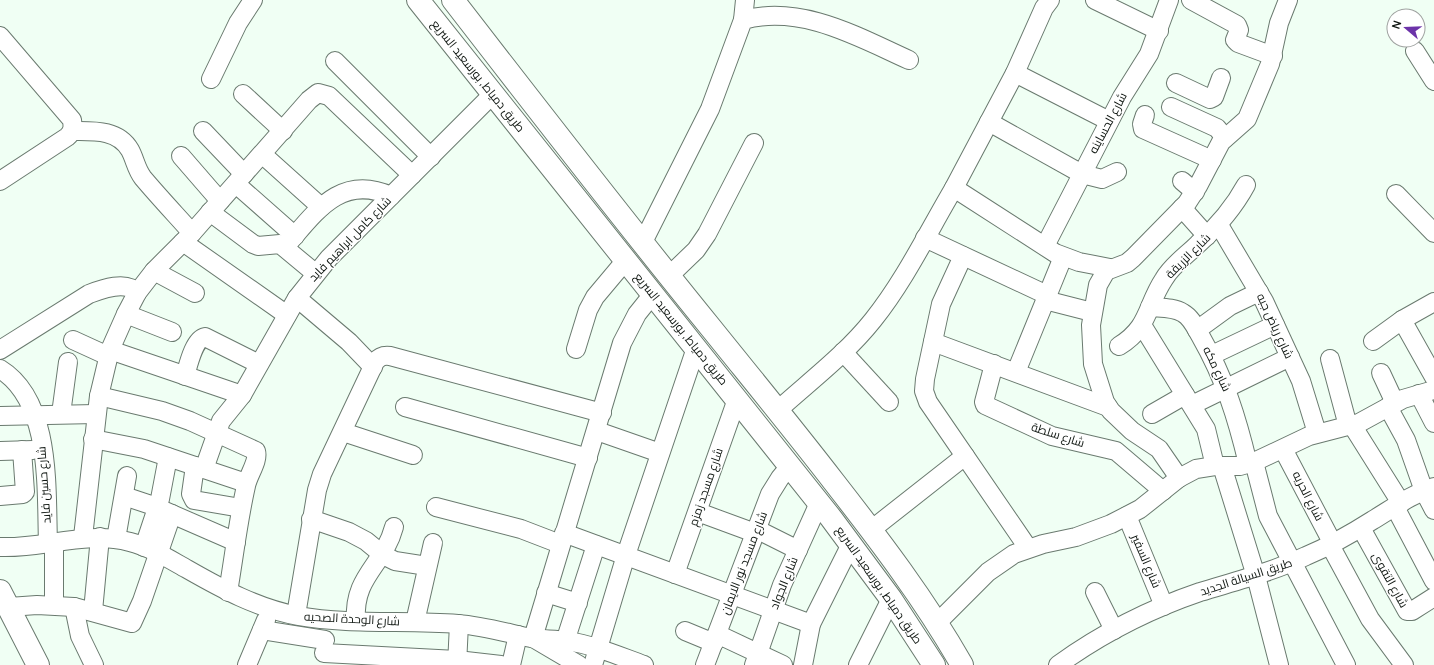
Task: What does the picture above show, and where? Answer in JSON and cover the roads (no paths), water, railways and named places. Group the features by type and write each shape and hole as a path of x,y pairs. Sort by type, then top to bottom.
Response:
{"main road":[{"name":"طريق دمياط, بورسعيد السريع","path":"418,0 819,502 871,570 891,599 929,662"},
{"name":"طريق دمياط, بورسعيد السريع","path":"453,0 642,244 778,410 866,523 890,555 937,624 962,665"},
{"path":"846,538 866,523"},
{"path":"871,570 890,555"},
{"path":"3,605 22,665"},
{"path":"3,605 38,665"}],"street":[{"path":"211,80 238,23 253,0"},
{"path":"642,244 710,109 743,20 745,0"},
{"path":"778,410 856,340 887,301 954,188 1014,73 1044,8 1050,0"},
{"path":"1095,0 1159,30"},
{"name":"شارع الحساينه","path":"1045,246 1109,121 1126,90 1143,65 1159,30 1169,0"},
{"path":"1190,0 1238,25 1239,30 1235,40 1238,43 1273,56"},
{"path":"1179,478 1160,449 1132,431 1108,406 1093,364 1090,338 1092,312 1100,280 1110,268 1130,260 1182,208 1188,186 1212,160 1225,138 1248,118 1273,56 1279,23 1288,0"},
{"path":"743,20 771,16 814,20 848,33 909,60"},
{"path":"0,36 72,120 72,131 67,137 0,181"},
{"path":"1415,51 1434,81"},
{"path":"335,61 430,157"},
{"path":"1014,73 1109,121"},
{"path":"1176,84 1208,98 1214,97 1221,78"},
{"path":"93,611 100,538 93,439 96,414 109,353 126,314 137,294 154,271 187,238 312,97 321,93 333,99 380,143 412,176"},
{"path":"243,94 283,130"},
{"name":"شارع كامل ابراهيم فايد","path":"241,508 194,500 191,494 200,468 225,415 242,395 287,314 316,273 493,94"},
{"path":"1199,119 1208,98"},
{"path":"1171,107 1216,128 1225,138"},
{"path":"1145,115 1142,124 1143,129 1212,160"},
{"path":"989,122 1082,174 1102,179 1117,172"},
{"path":"380,143 399,125"},
{"path":"72,131 103,131 115,136 125,143 130,150 142,177 187,238 287,314"},
{"path":"203,131 316,273"},
{"path":"669,276 696,250 707,234 754,142"},
{"path":"262,154 321,207"},
{"path":"181,156 215,207 253,244 264,246 290,242 321,207 338,194 349,190 370,189 391,196"},
{"name":"شارع الزريقة","path":"1119,346 1136,335 1165,277 1213,231 1229,213 1246,185"},
{"path":"954,188 1063,257 1079,262 1110,268"},
{"path":"1396,194 1432,225"},
{"name":"شارع رياض جبه","path":"1182,208 1213,231 1259,292 1304,389 1317,433"},
{"path":"925,238 1046,298 1092,312"},
{"path":"963,256 941,304 924,385 926,397 1028,548"},
{"path":"1016,372 1063,257"},
{"path":"576,349 588,310 595,297 626,260"},
{"path":"154,271 195,293"},
{"path":"0,350 89,294 103,288 117,286 135,291 137,294"},
{"path":"1197,330 1230,306 1259,292"},
{"path":"511,665 546,594 622,343 637,314 653,294"},
{"path":"297,298 349,342 373,367"},
{"name":"شارع مكه","path":"1150,307 1184,313 1191,319 1212,355 1227,388 1236,414 1265,510 1291,563 1346,665"},
{"path":"1373,341 1402,320 1432,307"},
{"path":"126,314 172,332"},
{"path":"1402,320 1434,377"},
{"path":"1142,325 1208,434 1256,576 1279,665"},
{"path":"1212,355 1275,325"},
{"path":"185,376 197,342 201,337 205,337 259,364"},
{"path":"73,340 109,353 242,395"},
{"path":"933,342 1108,406"},
{"path":"595,657 626,556 696,348"},
{"path":"843,352 889,402"},
{"path":"296,615 317,490 322,474 373,367 379,358 384,355 390,356 602,413"},
{"path":"1152,414 1188,400 1227,388 1290,357"},
{"path":"1330,359 1350,425 1398,505 1434,581"},
{"path":"62,414 68,362"},
{"name":"شارع سلطة","path":"994,364 984,400 985,405 1052,436 1116,451 1163,492"},
{"name":"شارع حسين فايد","path":"0,369 17,382 25,393 35,415 43,450 51,543 54,605"},
{"path":"1381,373 1391,405 1429,489 1434,510"},
{"path":"937,624 988,572 1001,562 1028,548 1076,537 1099,529 1127,516 1163,492 1179,478 1196,469 1251,463 1317,433 1366,420 1391,405 1427,392 1434,423"},
{"path":"99,396 162,411 217,432 256,451 256,457 246,483 241,508 228,592"},
{"name":"شارع مسجد زمزم","path":"675,574 737,399"},
{"path":"405,407 588,458"},
{"path":"0,416 96,414"},
{"path":"596,431 660,453"},
{"path":"343,432 413,455"},
{"path":"93,439 119,443 168,457 246,483"},
{"name":"شارع الحريه","path":"1283,449 1370,619 1404,665"},
{"path":"0,450 43,450"},
{"path":"0,496 23,494 25,492 22,450"},
{"path":"866,523 965,456"},
{"path":"3,605 54,605 74,607 132,623 142,601 151,550 165,511 168,457"},
{"name":"شارع مسجد نور الايمان","path":"705,665 774,486 790,466"},
{"path":"100,538 124,496 127,476"},
{"name":"طريق السيالة الجديد","path":"1058,665 1114,630 1164,606 1201,592 1256,576 1291,563 1331,545 1398,505 1429,489"},
{"path":"124,496 165,511 236,542"},
{"name":"شارع الجواد","path":"756,659 773,610 819,502"},
{"path":"436,507 521,529 596,545 811,624"},
{"path":"698,512 756,531 798,550"},
{"name":"شارع السفير","path":"1127,516 1164,606"},
{"path":"312,519 349,532 366,542 383,555 395,561 427,566"},
{"path":"356,620 356,604 360,589 370,571 383,555 394,527"},
{"name":"شارع التقوى","path":"1361,528 1407,611 1412,611 1432,604"},
{"name":"شارع الوحدة الصحيه","path":"0,547 32,546 100,538 151,550 228,592 271,609 296,615 326,620 459,624 487,628 595,657 644,665"},
{"path":"803,665 811,624 846,538"},
{"path":"415,622 433,543"},
{"path":"579,665 563,648 596,545"},
{"path":"1095,592 1114,630"},
{"path":"546,594 578,603"},
{"path":"858,665 891,599"},
{"path":"74,607 80,636 94,665"},
{"path":"247,665 271,609"},
{"path":"324,653 326,620"},
{"path":"457,662 459,624"},
{"path":"262,630 324,653 501,665"},
{"path":"685,631 715,639 756,659 783,665"}]}
